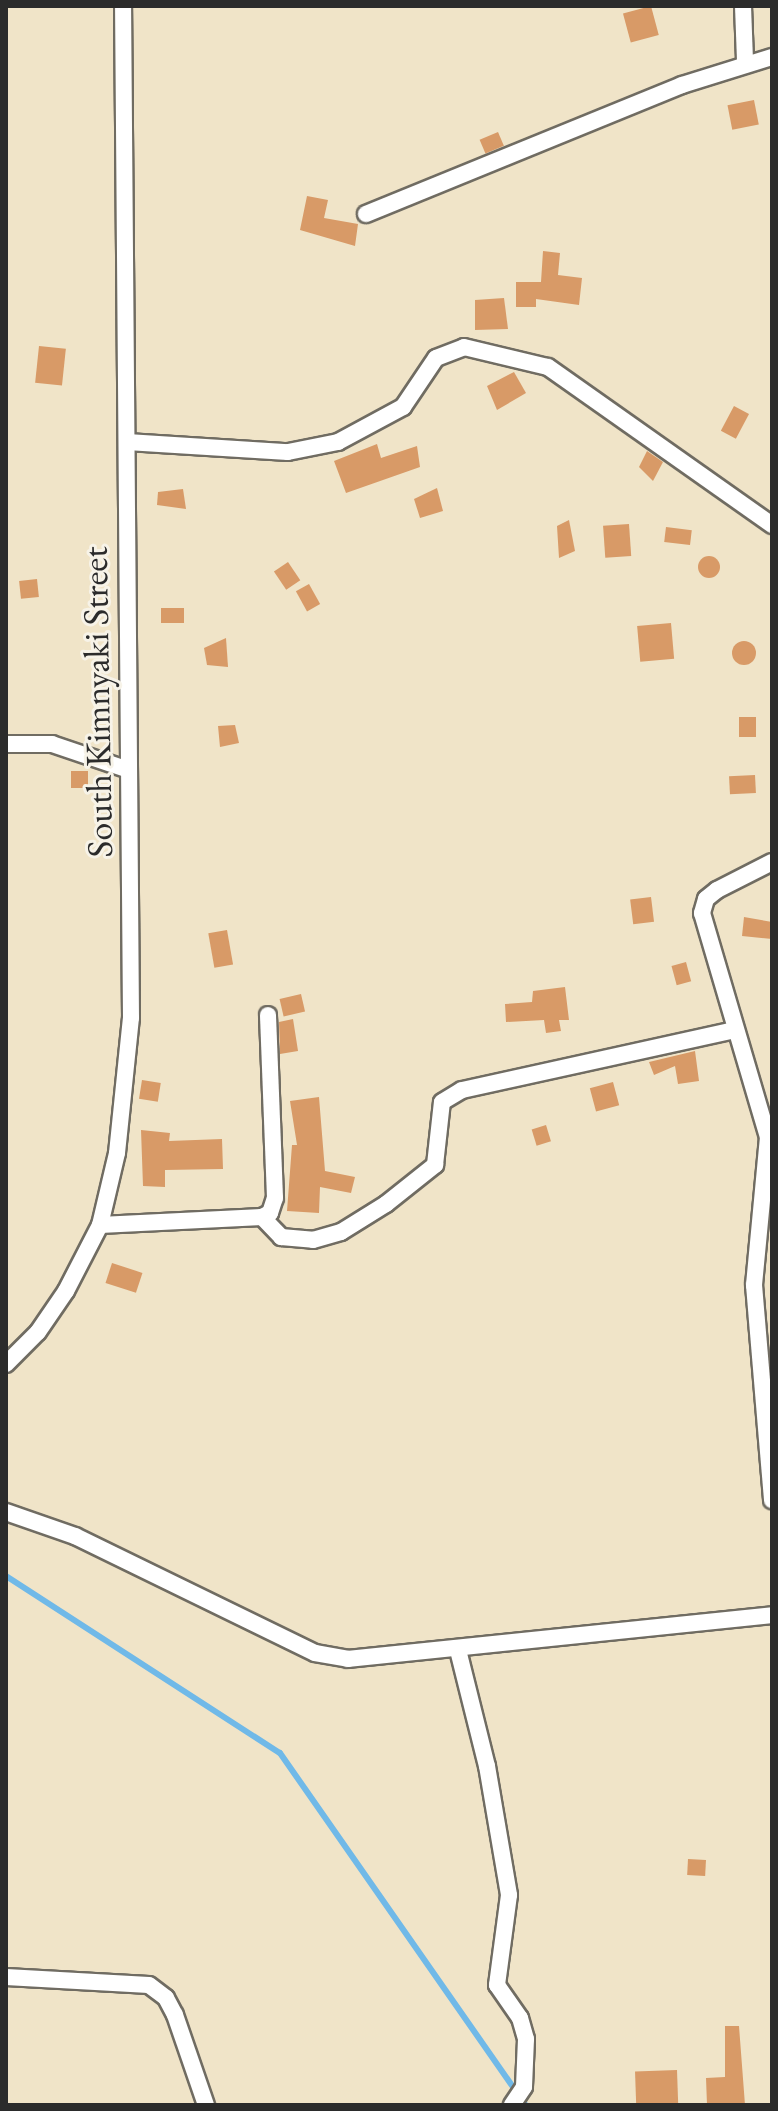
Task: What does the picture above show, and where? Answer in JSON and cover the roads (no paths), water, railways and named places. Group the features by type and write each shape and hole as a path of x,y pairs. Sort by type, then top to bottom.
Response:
{"street":[{"name":"South Kimnyaki Street","path":"6,1364 59,1302 100,1225 117,1153 131,1018 126,769 123,6"},
{"path":"743,6 745,61"},
{"path":"366,214 745,61 772,57"},
{"path":"127,442 288,452 338,442 403,407 436,358 464,347 548,367 772,525"},
{"path":"6,744 52,744 126,769"},
{"path":"772,862 717,890 706,899 702,913 768,1137 754,1285 772,1500"},
{"path":"100,1225 262,1217 270,1213 275,1198 268,1015"},
{"path":"262,1217 281,1237 313,1240 341,1232 386,1204 435,1165 442,1102 452,1094 735,1030"},
{"path":"6,1512 75,1536 315,1653 348,1659 458,1650 772,1615"},
{"path":"458,1650 487,1766 509,1895 497,1985 520,2018 526,2039 524,2087 512,2105"},
{"path":"6,1977 149,1985 166,1998 175,2015 206,2105"}],"waterway":[{"path":"6,1576 280,1753 526,2105"}]}
